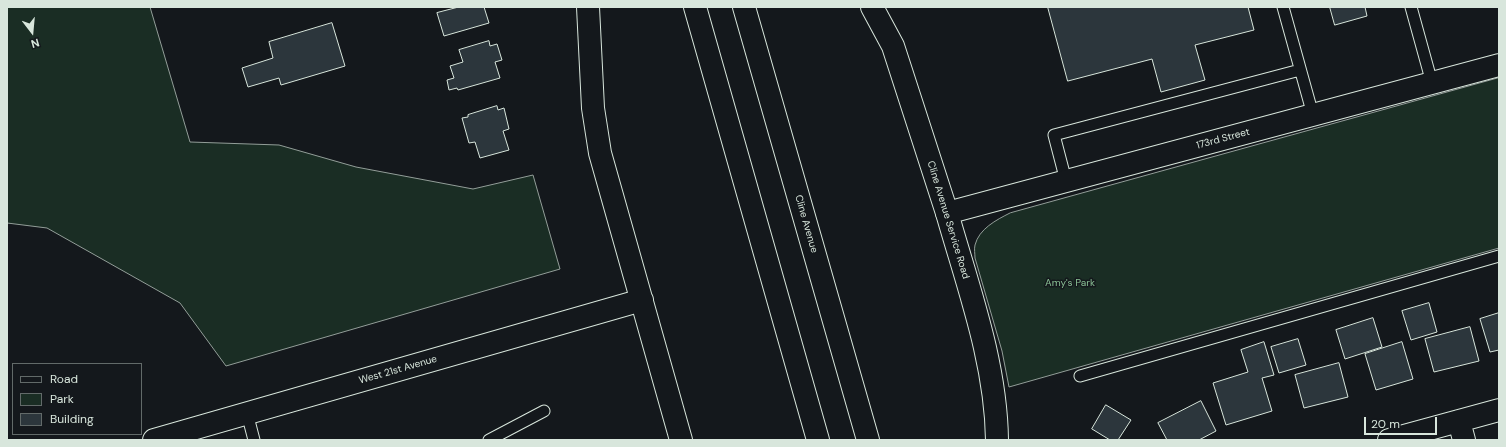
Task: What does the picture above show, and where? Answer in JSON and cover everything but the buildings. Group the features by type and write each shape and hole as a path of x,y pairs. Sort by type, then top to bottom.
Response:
{"main road":[{"path":"588,7 593,108 600,153 681,440"},
{"path":"695,7 818,440"},
{"name":"Cline Avenue","path":"744,7 868,440"},
{"name":"Cline Avenue Service Road","path":"872,7 893,46 947,213 987,355 996,414 997,440"},
{"name":"173rd Street","path":"947,213 1499,65"},
{"name":"West 21st Avenue","path":"154,440 642,300"},
{"path":"1389,440 1462,431 1499,410"}],"lane":[{"path":"1283,7 1313,115"},
{"path":"1411,7 1432,83"},
{"path":"1066,181 1054,135 1300,70"},
{"path":"1080,376 1499,256"},
{"path":"489,440 544,410"},
{"path":"247,413 254,440"}],"green space":[{"path":"7,7 150,7 190,142 279,145 356,167 473,189 533,175 560,269 226,366 180,303 47,228 7,223"},
{"name":"Amy's Park","path":"1499,78 1499,248 1009,387 1002,351 975,258 977,239 984,230 994,222 1010,213"}]}
